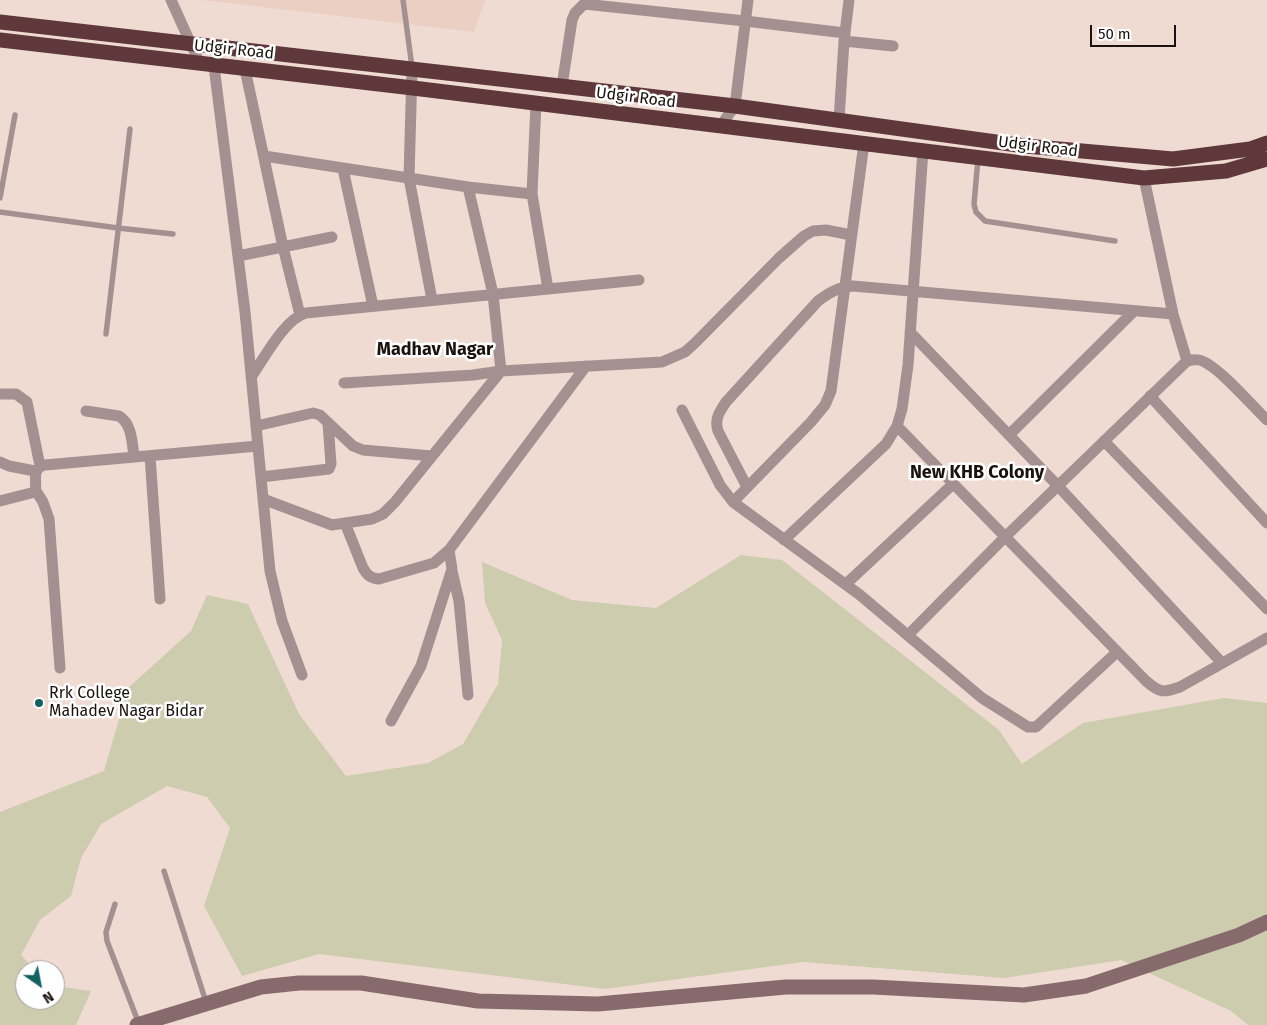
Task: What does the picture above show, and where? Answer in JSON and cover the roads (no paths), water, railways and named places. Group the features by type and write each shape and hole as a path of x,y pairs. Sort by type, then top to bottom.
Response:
{"highway":[{"name":"Udgir Road","path":"0,22 735,106 1024,146 1173,159 1250,149 1267,143"},
{"name":"Udgir Road","path":"0,40 864,142 1144,178 1226,171 1267,160"}],"main road":[{"path":"138,1025 261,987 299,983 361,983 478,1001 588,1004 786,987 873,987 1024,996 1086,986 1239,935 1267,922"}],"street":[{"path":"171,0 192,44 207,65 238,256 270,571 282,621 302,675"},
{"path":"721,125 735,106 748,0"},
{"path":"838,120 844,37 849,0"},
{"path":"562,86 572,20 575,13 584,4 745,21 892,46"},
{"path":"246,69 283,247 300,315"},
{"path":"412,69 413,88 409,178 432,300"},
{"path":"536,103 532,194 548,289"},
{"path":"733,502 810,422 825,405 831,391 864,142"},
{"path":"784,540 886,444 897,426 902,409 908,365 922,150"},
{"path":"264,156 468,187 532,194"},
{"path":"343,169 373,306"},
{"path":"1144,178 1173,314 1187,361"},
{"path":"263,499 332,525 372,519 383,514 500,371 493,294 468,187"},
{"path":"344,383 473,375 500,371 662,362 685,352 779,258 804,236 813,231 826,230 851,235"},
{"path":"238,256 332,237"},
{"path":"251,377 287,324 300,315 639,280"},
{"path":"747,488 718,431 716,421 718,414 726,402 818,301 832,290 844,286 1173,314"},
{"path":"1009,436 1134,311"},
{"path":"910,332 1058,486 1222,663"},
{"path":"908,635 1187,361 1201,360 1213,367 1267,420"},
{"path":"345,523 363,568 367,575 372,578 378,579 434,563 449,550 586,366"},
{"path":"0,394 16,394 26,402 38,469 36,491 44,502 49,519 60,668"},
{"path":"1150,396 1267,523"},
{"path":"682,410 720,486 733,502 846,584 982,698 1031,729 1036,728 1117,652"},
{"path":"86,412 122,418 127,423 129,429 134,457"},
{"path":"256,426 313,413 320,415 353,446 363,450 432,456"},
{"path":"261,477 328,469 331,464 328,423"},
{"path":"897,426 1146,682 1156,690 1166,692 1180,687 1267,638"},
{"path":"1104,441 1267,609"},
{"path":"0,462 9,466 38,469 134,457 258,446"},
{"path":"150,456 160,599"},
{"path":"846,584 953,484"},
{"path":"0,501 36,491"},
{"path":"449,550 459,601 468,695"},
{"path":"391,721 422,666 452,569"}],"lane":[{"path":"403,0 412,69"},
{"path":"0,198 16,115"},
{"path":"106,334 130,129"},
{"path":"979,156 974,204 976,212 985,221 1116,240"},
{"path":"0,212 173,234"},
{"path":"164,871 206,1004"},
{"path":"115,904 106,932 107,941 138,1025"}],"place":[{"name":"Rrk College Mahadev Nagar Bidar","path":"39,703"}],"district":[{"name":"Madhav Nagar","path":"435,350"},
{"name":"New KHB Colony","path":"977,473"}]}
